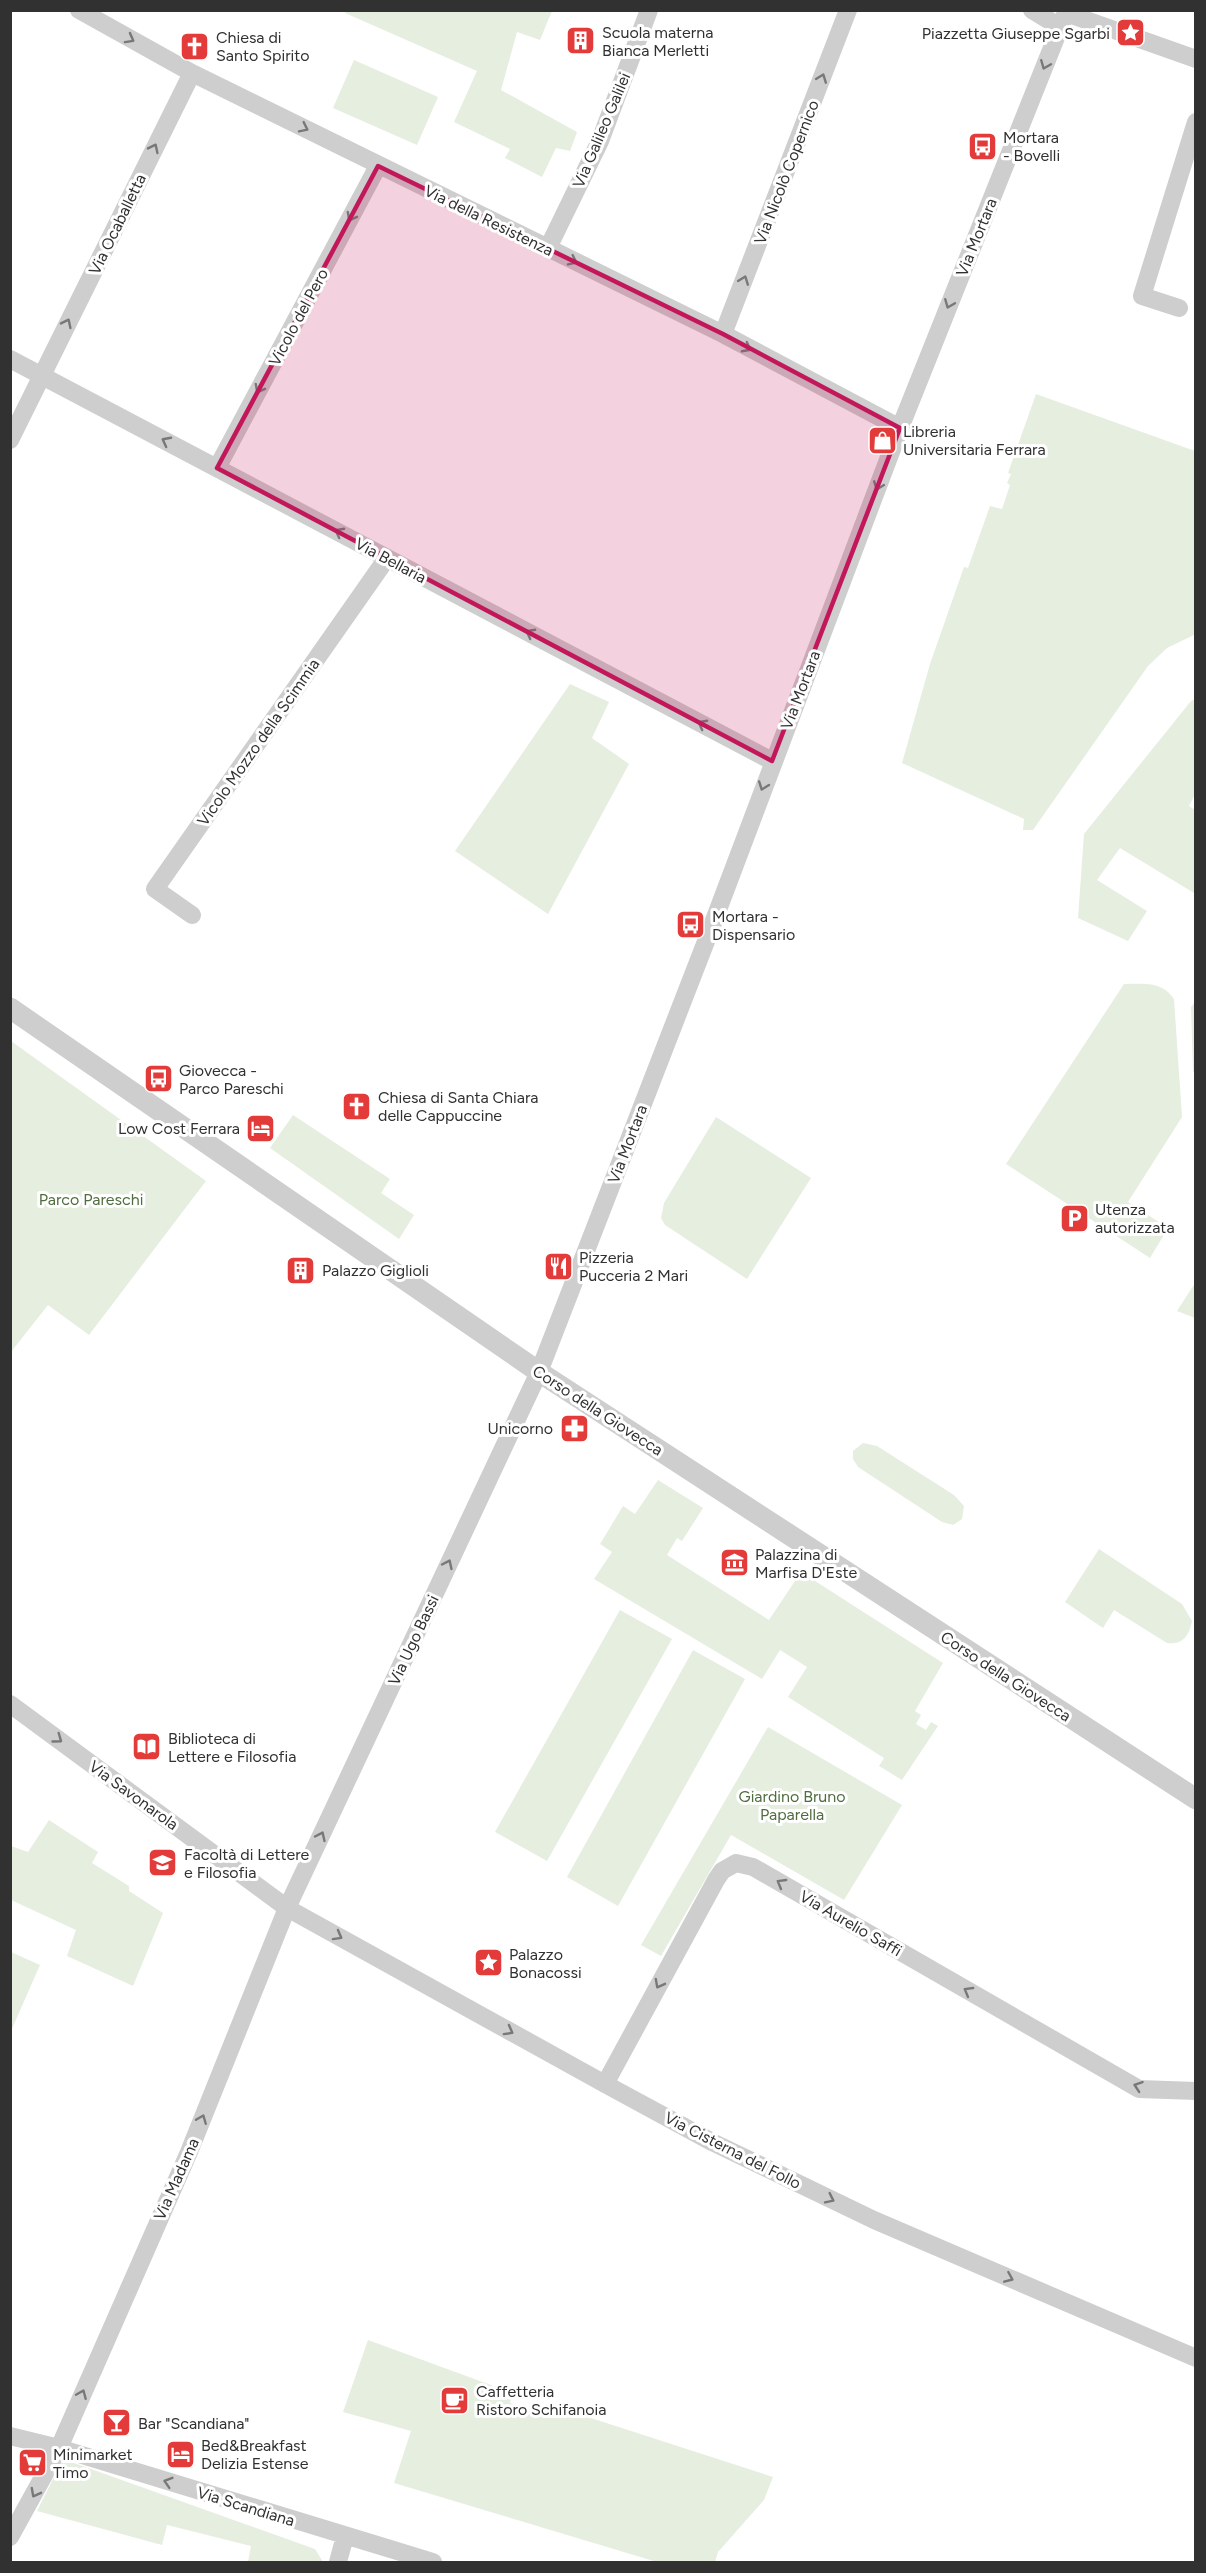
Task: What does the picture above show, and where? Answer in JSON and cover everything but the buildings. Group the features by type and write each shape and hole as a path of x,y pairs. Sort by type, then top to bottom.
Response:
{"street":[{"name":"Via della Resistenza","path":"79,10 192,73 723,334 900,428"},
{"name":"Via Galileo Galilei","path":"548,248 600,141 649,10"},
{"name":"Via Nicolò Copernico","path":"723,334 848,10"},
{"path":"1032,10 1064,17 1196,59"},
{"name":"Via Mortara","path":"538,1372 710,931 772,761 900,428 1064,17"},
{"name":"Via Ocaballetta","path":"10,440 192,73"},
{"path":"1179,308 1142,296 1196,122"},
{"name":"Vicolo del Pero","path":"217,468 378,165"},
{"name":"Via Bellaria","path":"10,359 772,761"},
{"name":"Vicolo Mozzo della Scimmia","path":"192,915 155,889 387,558"},
{"name":"Corso della Giovecca","path":"10,1008 538,1372 1196,1799"},
{"name":"Via Ugo Bassi","path":"287,1908 538,1372"},
{"name":"Via Savonarola","path":"10,1704 287,1908"},
{"name":"Via Aurelio Saffi","path":"605,2084 716,1880 722,1871 736,1863 753,1867 1139,2089 1196,2091"},
{"name":"Via Cisterna del Follo","path":"287,1908 712,2142 874,2220 1196,2358"},
{"name":"Via Madama","path":"10,2537 59,2448 189,2152 287,1908"},
{"name":"Via Scandiana","path":"10,2436 59,2448 433,2562"},
{"path":"338,2562 345,2536"}],"highlighted area":[{"path":"378,166 723,334 900,428 772,761 217,468"}],"green space":[{"path":"346,11 552,11 540,40 517,32 501,90 577,132 570,151 556,148 542,177 505,158 510,149 454,122 477,71 345,13"},
{"path":"354,60 438,97 417,145 333,108"},
{"path":"1036,394 1195,451 1196,634 1167,648 1148,666 1033,830 1023,830 1024,819 902,763 930,664 964,567 968,568 990,506 1002,509 1010,485 1007,483 1011,474 1008,473"},
{"path":"570,684 609,702 592,738 629,764 548,914 455,851"},
{"path":"1195,699 1195,794 1189,806 1195,810 1195,890 1194,893 1120,848 1097,880 1147,911 1128,941 1078,918 1084,834 1191,701"},
{"path":"1124,984 1158,986 1174,999 1182,1117 1128,1202 1168,1228 1150,1258 1006,1164"},
{"path":"1195,1002 1196,1072 1193,1072 1191,1007"},
{"name":"Parco Pareschi","path":"11,1041 206,1181 89,1335 48,1305 11,1352"},
{"path":"293,1115 390,1179 381,1193 414,1215 399,1239 270,1148"},
{"path":"716,1117 811,1178 747,1279 665,1225 661,1218 664,1203"},
{"path":"1195,1283 1195,1318 1177,1311"},
{"path":"863,1443 877,1446 954,1495 964,1506 962,1519 953,1525 942,1522 858,1467 853,1459 853,1451"},
{"path":"658,1480 703,1508 682,1541 677,1538 667,1555 769,1620 801,1572 943,1663 915,1711 921,1715 916,1724 926,1730 931,1722 938,1726 902,1780 879,1766 884,1758 788,1697 807,1667 780,1650 762,1679 594,1579 612,1552 600,1544 623,1506 635,1514"},
{"path":"1099,1549 1182,1604 1192,1621 1189,1631 1181,1641 1167,1643 1114,1610 1103,1628 1065,1602"},
{"path":"620,1610 672,1639 547,1861 495,1832"},
{"path":"693,1650 745,1679 618,1906 567,1877"},
{"name":"Giardino Bruno Paparella","path":"768,1727 902,1805 844,1900 731,1835 661,1956 641,1945"},
{"path":"49,1820 98,1852 92,1863 129,1886 129,1891 163,1913 133,1986 67,1956 76,1930 11,1900 11,1846 28,1852"},
{"path":"11,1952 40,1965 11,2031"},
{"path":"368,2340 513,2393 510,2403 553,2416 557,2407 773,2477 764,2500 718,2552 715,2562 657,2562 394,2483 411,2431 343,2412"},
{"path":"63,2459 315,2549 323,2562 248,2562 251,2546 167,2525 162,2545 37,2511"}],"place":[{"name":"Piazzetta Giuseppe Sgarbi","path":"1131,33"},
{"name":"Scuola materna Bianca Merletti","path":"581,41"},
{"name":"Chiesa di Santo Spirito","path":"195,46"},
{"name":"Mortara - Bovelli","path":"982,146"},
{"name":"Libreria Universitaria Ferrara","path":"882,440"},
{"name":"Mortara - Dispensario","path":"691,925"},
{"name":"Giovecca - Parco Pareschi","path":"158,1079"},
{"name":"Chiesa di Santa Chiara delle Cappuccine","path":"357,1106"},
{"name":"Low Cost Ferrara","path":"261,1128"},
{"name":"Utenza autorizzata","path":"1074,1218"},
{"name":"Pizzeria Pucceria 2 Mari","path":"558,1266"},
{"name":"Palazzo Giglioli","path":"301,1270"},
{"name":"Unicorno","path":"574,1428"},
{"name":"Palazzina di Marfisa D'Este","path":"734,1563"},
{"name":"Biblioteca di Lettere e Filosofia","path":"147,1747"},
{"name":"Facoltà di Lettere e Filosofia","path":"163,1863"},
{"name":"Palazzo Bonacossi","path":"488,1963"},
{"name":"Caffetteria Ristoro Schifanoia","path":"455,2400"},
{"name":"Bar \"Scandiana\"","path":"117,2423"},
{"name":"Bed&Breakfast Delizia Estense","path":"180,2454"},
{"name":"Minimarket Timo","path":"32,2463"}]}
